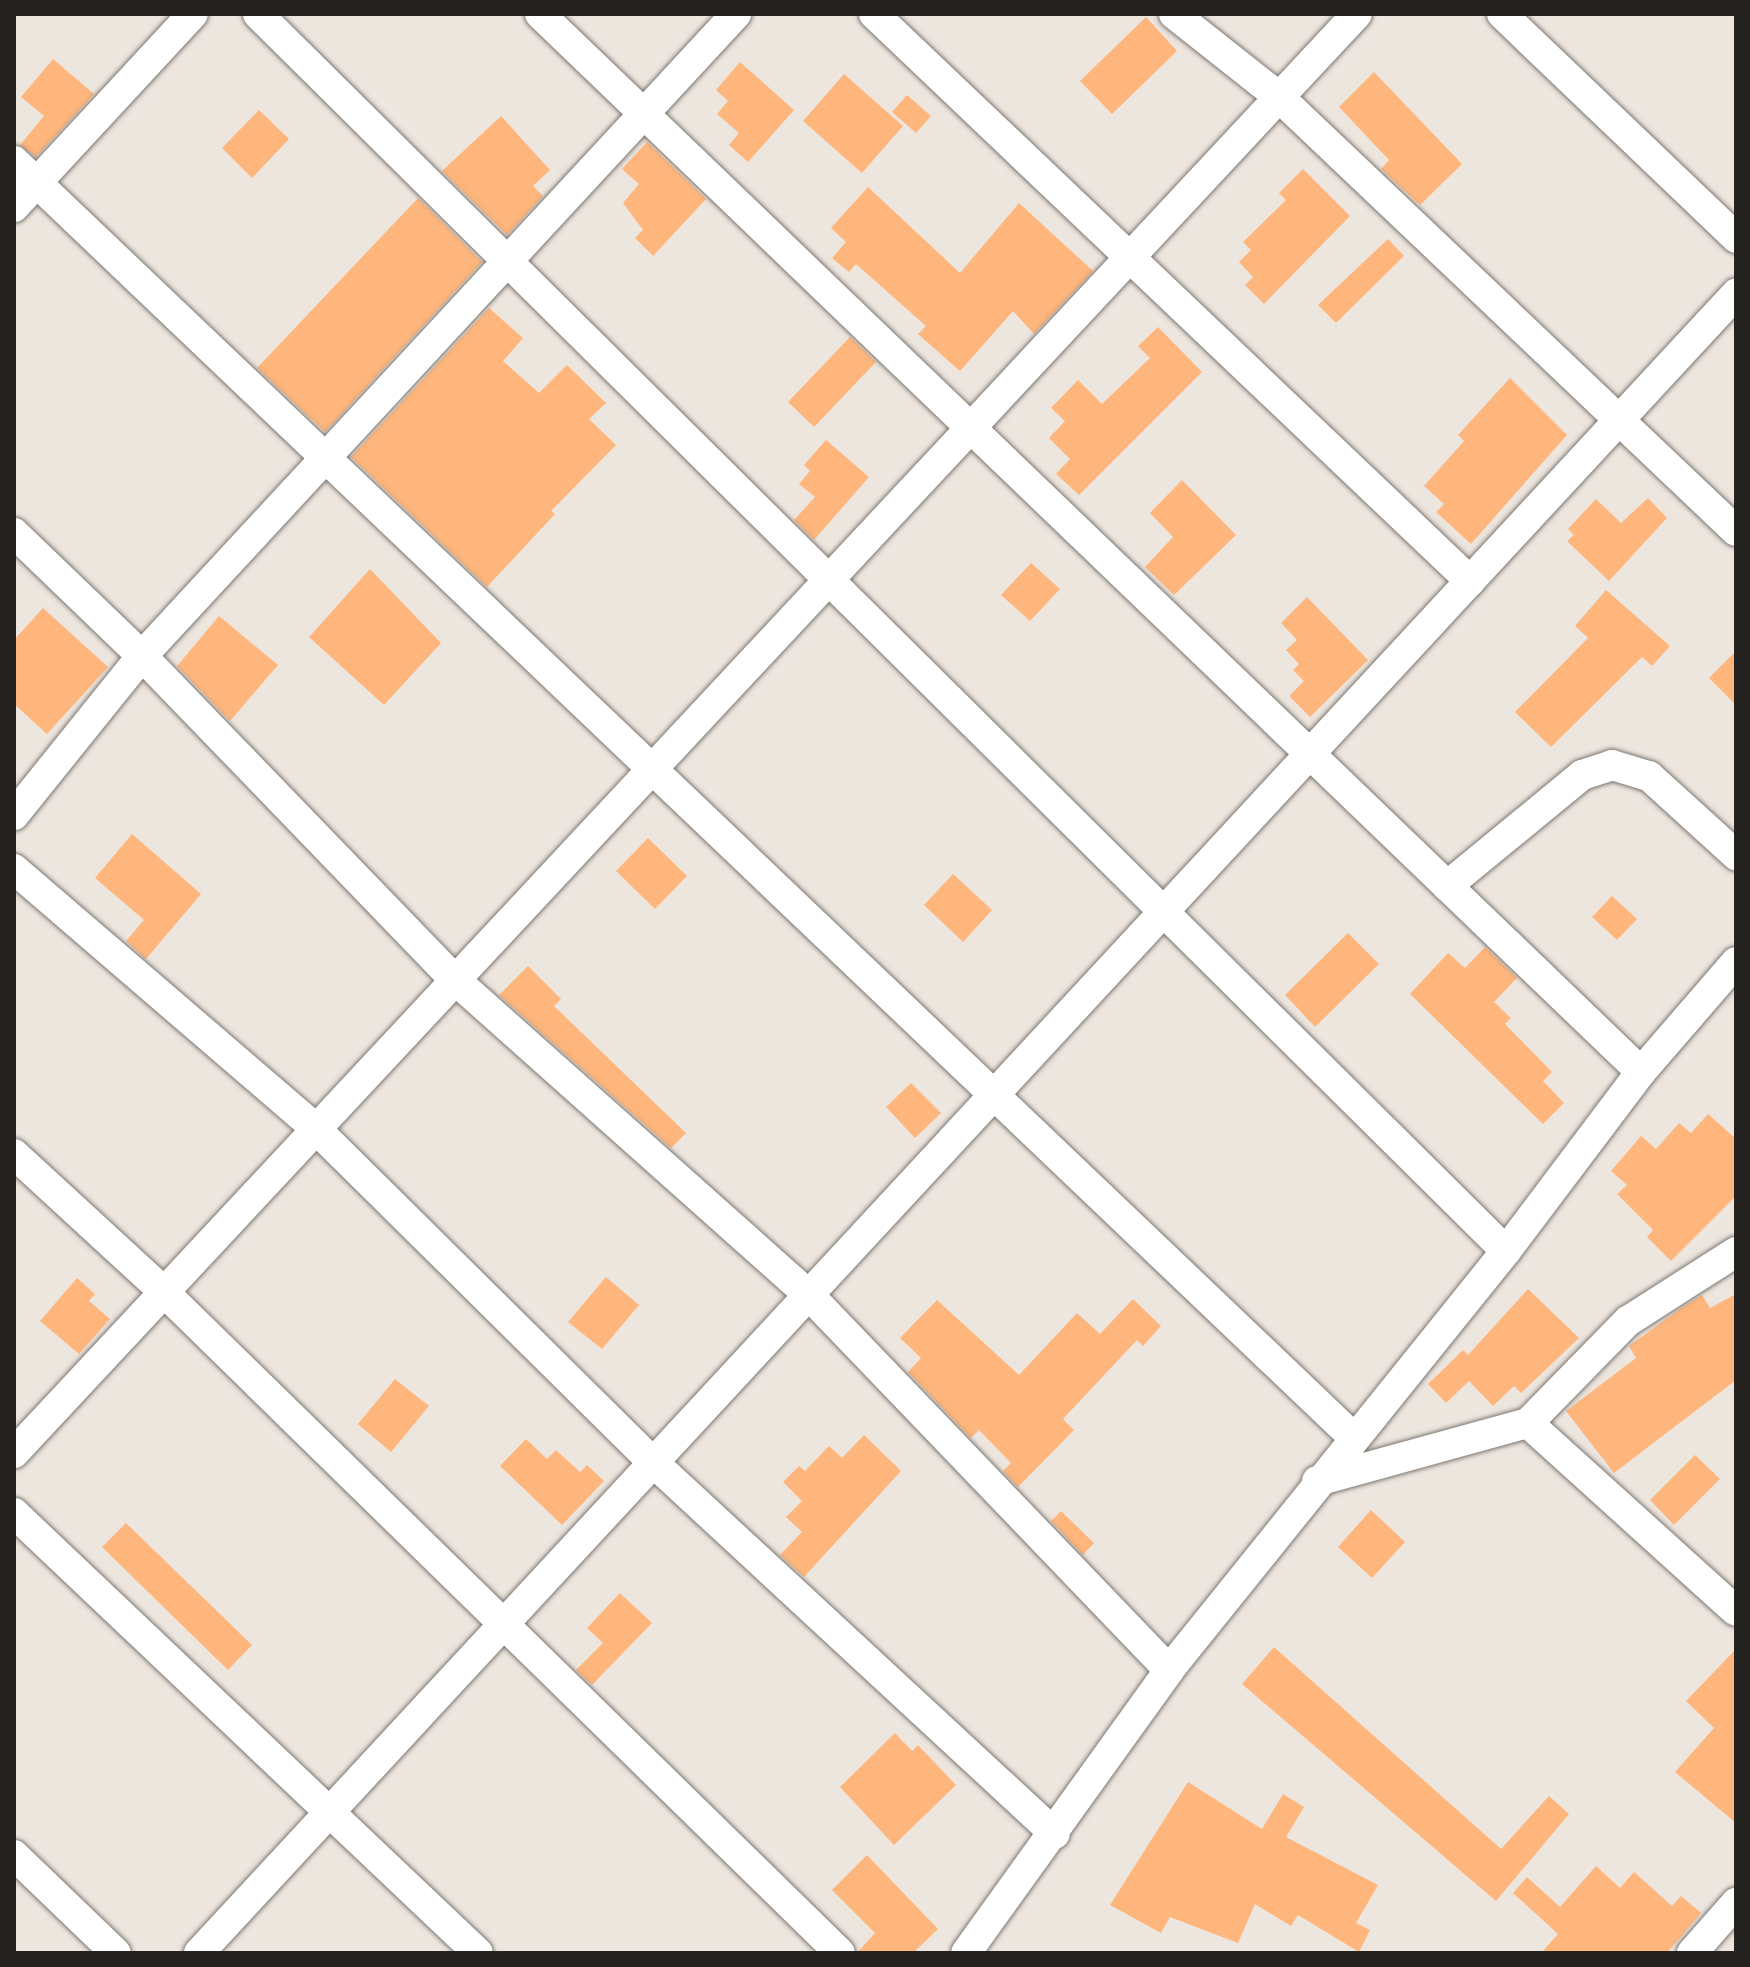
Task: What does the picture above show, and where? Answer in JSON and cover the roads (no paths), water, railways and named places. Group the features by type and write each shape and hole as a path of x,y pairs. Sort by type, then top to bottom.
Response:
{"street":[{"path":"14,207 193,14"},
{"path":"258,14 1506,1251"},
{"path":"540,14 1641,1072"},
{"path":"14,815 142,656 736,14"},
{"path":"874,14 1470,581"},
{"path":"1174,14 1279,97 1736,531"},
{"path":"14,1453 453,978 1357,14"},
{"path":"1502,14 1736,238"},
{"path":"14,161 1353,1437"},
{"path":"199,1953 1736,294"},
{"path":"14,533 142,656 453,978 809,1295 1169,1670"},
{"path":"1447,886 1582,775 1612,765 1649,776 1736,855"},
{"path":"14,869 316,1129 654,1463 1055,1834"},
{"path":"966,1953 1055,1834 1169,1670 1317,1481 1506,1251 1641,1072 1736,962"},
{"path":"14,1154 164,1292 840,1953"},
{"path":"1317,1481 1528,1423 1628,1321 1736,1252"},
{"path":"1528,1423 1736,1611"},
{"path":"14,1513 478,1953"},
{"path":"14,1855 116,1953"},
{"path":"1692,1953 1736,1903"}]}
